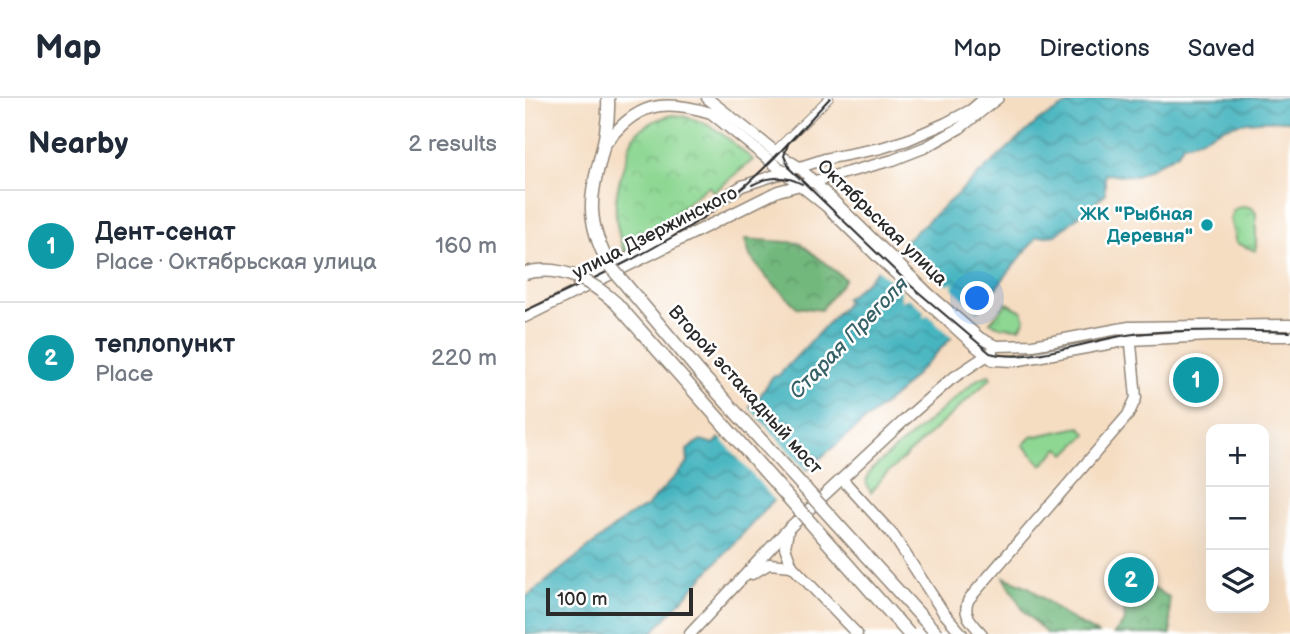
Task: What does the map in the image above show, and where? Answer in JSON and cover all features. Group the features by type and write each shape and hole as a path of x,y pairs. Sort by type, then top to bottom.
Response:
{"main road":[{"name":"Второй эстакадный мост","path":"608,98 605,145 591,193 590,213 594,231 610,266 701,373 937,634"},
{"name":"Октябрьская улица","path":"707,98 799,167 888,261"},
{"name":"улица Дзержинского","path":"525,309 625,260 742,187 783,169 881,148 927,133 971,110 985,98"},
{"name":"улица Дзержинского","path":"525,317 778,191 893,160 926,147 960,128 998,98"},
{"name":"Второй эстакадный мост","path":"605,145 616,129 637,110 672,99 689,102 711,114 783,169"},
{"name":"Октябрьская улица","path":"783,169 888,261 977,342 993,360 1014,361 1130,340 1210,336 1290,337"},
{"name":"Второй эстакадный мост","path":"525,273 546,270 568,273 587,281 616,303 909,634"},
{"name":"Октябрьская улица","path":"977,342 996,346 1033,345 1129,327 1160,325 1290,325"},
{"path":"982,634 966,615 965,607 969,599 1128,415 1136,398 1129,327"},
{"path":"690,634 788,529 950,380 996,346"},
{"path":"842,479 893,535 943,612 962,634"},
{"path":"788,529 785,547 792,566 857,634"},
{"path":"737,583 769,564 792,566"}],"street":[{"path":"775,151 829,98"}],"green space":[{"path":"672,115 706,124 753,160 714,192 708,186 672,215 675,221 624,252 617,227 616,204 619,181 631,143 646,125"},
{"path":"1245,206 1256,213 1256,251 1236,243 1230,219 1234,209"},
{"path":"745,239 800,243 845,279 821,310 797,307 766,277 750,256"},
{"path":"1007,303 1022,311 1025,319 1020,328 1002,327 990,322"},
{"path":"989,375 991,378 883,477 871,493 867,482 871,470 978,379"},
{"path":"1080,427 1087,434 1066,454 1059,448 1042,465 1023,445 1031,437"},
{"path":"1004,577 1029,587 1063,614 1098,634 1047,634 1023,610"},
{"path":"1149,587 1169,597 1171,634 1114,634 1125,621 1124,607"}],"water":[{"name":"Старая Преголя","path":"1079,98 1290,98 1290,121 1259,121 1229,126 1183,144 1178,153 1136,176 1105,174 1105,194 1056,235 1037,237 978,310 899,392 770,504 651,634 525,634 525,598 626,518 647,506 688,463 687,450 701,440 714,444 758,399 773,376 778,376 848,302 845,299 865,283 901,245 1038,121"}],"pier":[{"path":"899,242 926,265 935,262 933,272 947,284 953,283 952,288 980,313 954,339 928,315 923,317 924,311 909,298 901,301 901,291 875,267"},
{"path":"747,405 809,473 777,503 718,435"}],"tram line":[{"path":"525,311 640,255 706,216 756,176 830,98"},
{"path":"788,144 784,156 790,169 910,285 990,353 1006,356 1042,353 1153,332 1290,332"},
{"path":"752,185 777,178 802,184"}],"place":[{"name":"ЖК \"Рыбная Деревня\"","path":"1207,225"},
{"name":"Дент-сенат","path":"1196,380"},
{"name":"теплопункт","path":"1131,580"}]}
